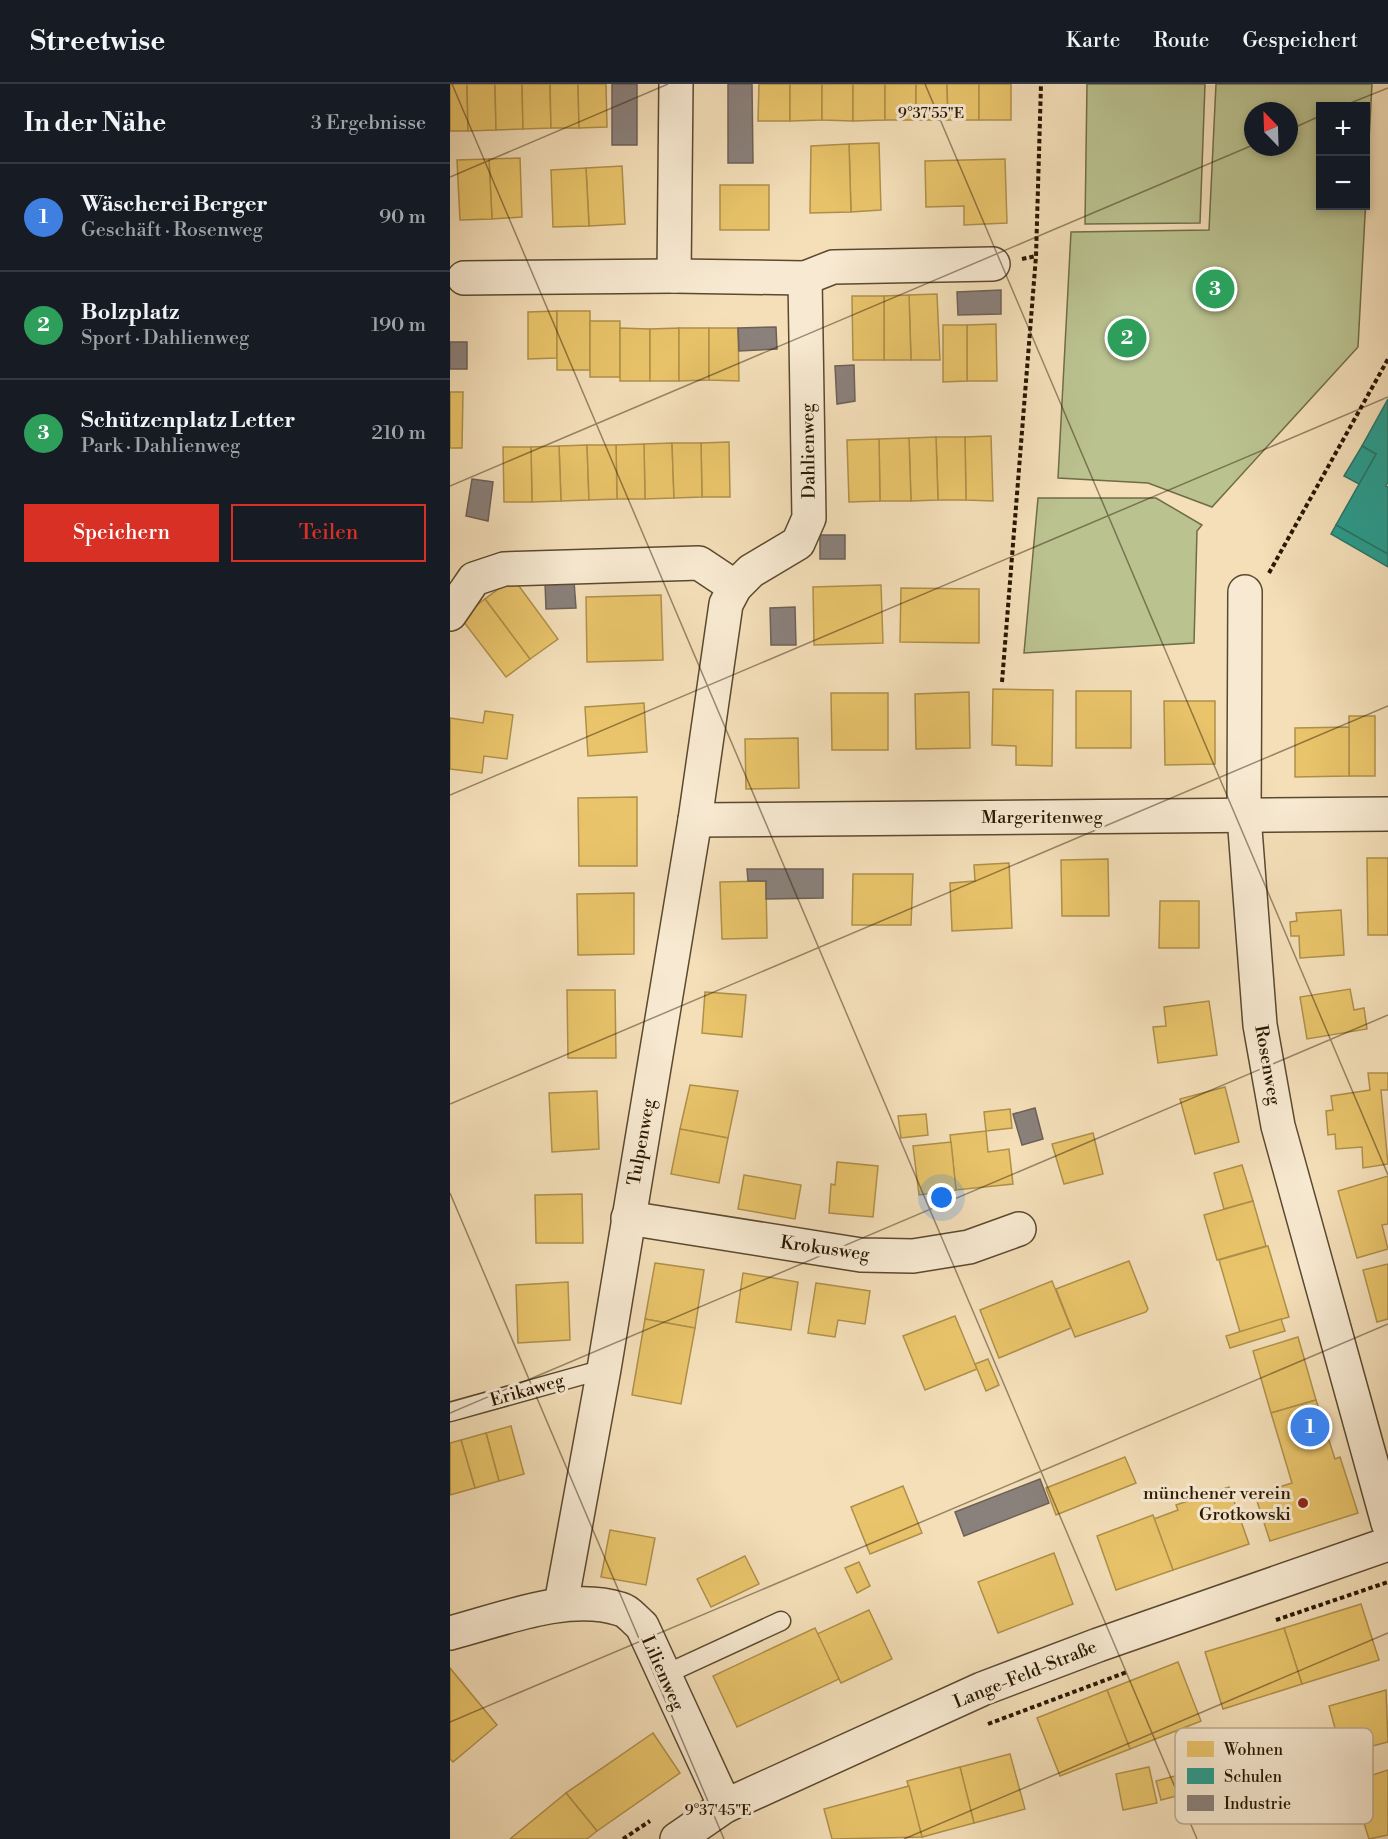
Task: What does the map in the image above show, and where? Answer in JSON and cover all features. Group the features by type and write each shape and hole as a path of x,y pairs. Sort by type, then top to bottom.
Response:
{"street":[{"path":"674,276 676,84"},
{"path":"464,278 674,276 805,278 833,267 993,264"},
{"name":"Dahlienweg","path":"717,680 726,604 735,587 751,571 798,543 809,518 805,278"},
{"path":"450,614 474,579 504,568 699,563 735,587"},
{"name":"Rosenweg","path":"1245,592 1244,816 1260,1024 1278,1126 1388,1523"},
{"name":"Tulpenweg","path":"561,1604 604,1369 717,680"},
{"name":"Margeritenweg","path":"695,820 1388,814"},
{"name":"Krokusweg","path":"628,1218 861,1255 913,1256 969,1247 1019,1229"},
{"name":"Lange-Feld-Straße","path":"678,1839 724,1806 982,1689 1098,1645 1388,1544"},
{"name":"Lilienweg","path":"450,1633 561,1604 594,1603 622,1609 642,1626 724,1806"}],"lane":[{"name":"Erikaweg","path":"450,1412 604,1369"},
{"path":"664,1676 781,1621"}],"path":[{"path":"1002,682 1036,256 1041,84"},
{"path":"1245,592 1261,587 1388,359"},
{"path":"1268,1623 1388,1582"},
{"path":"987,1725 1136,1668"}],"green space":[{"path":"1087,84 1205,84 1200,223 1085,224"},
{"path":"1216,84 1372,84 1370,122 1370,102 1316,102 1316,210 1366,210 1358,347 1212,507 1148,483 1058,478 1071,232 1209,230"},
{"path":"1038,498 1156,498 1202,525 1197,531 1194,643 1024,653"}],"building: Wohnen":[{"path":"450,84 467,84 468,131 450,131"},
{"path":"467,84 495,84 496,130 468,131"},
{"path":"495,84 522,84 523,129 496,130"},
{"path":"522,84 550,84 551,128 523,129"},
{"path":"550,84 578,84 579,128 551,128"},
{"path":"578,84 606,84 607,127 579,128"},
{"path":"759,84 790,84 790,121 758,121"},
{"path":"790,84 822,84 822,120 790,121"},
{"path":"822,84 853,84 853,121 822,120"},
{"path":"853,84 885,84 885,120 853,121"},
{"path":"885,84 916,84 916,120 885,120"},
{"path":"916,84 947,84 948,120 916,120"},
{"path":"947,84 979,84 979,120 948,120"},
{"path":"979,84 1011,84 1011,120 979,120"},
{"path":"879,143 881,210 851,212 849,144"},
{"path":"849,144 851,212 810,213 811,146"},
{"path":"520,158 522,217 492,219 489,159"},
{"path":"489,159 492,219 460,220 457,160"},
{"path":"1005,159 1007,223 964,225 964,206 926,207 925,161"},
{"path":"622,166 625,224 589,226 586,168"},
{"path":"586,168 589,226 553,227 551,170"},
{"path":"720,185 769,185 769,230 720,230"},
{"path":"937,294 940,360 911,360 909,295"},
{"path":"909,295 911,360 884,360 884,296"},
{"path":"852,296 884,296 884,360 853,360"},
{"path":"557,311 557,358 528,359 528,312"},
{"path":"557,311 590,311 590,370 557,370"},
{"path":"590,321 620,321 620,377 590,377"},
{"path":"996,324 997,381 967,381 967,325"},
{"path":"943,325 967,325 967,381 943,382"},
{"path":"620,328 650,329 650,381 620,381"},
{"path":"679,328 679,381 650,381 650,329"},
{"path":"679,328 709,328 709,380 679,381"},
{"path":"709,328 738,328 739,381 709,380"},
{"path":"450,392 463,392 462,448 450,448"},
{"path":"991,436 993,501 966,500 965,437"},
{"path":"936,437 965,437 966,500 938,500"},
{"path":"936,437 938,500 911,501 909,438"},
{"path":"909,438 911,501 880,501 879,439"},
{"path":"879,439 880,501 849,502 847,440"},
{"path":"729,442 730,497 702,497 701,443"},
{"path":"672,443 674,498 645,499 644,444"},
{"path":"672,443 701,443 702,497 674,498"},
{"path":"644,444 645,499 617,499 616,445"},
{"path":"587,445 589,500 561,501 559,446"},
{"path":"587,445 616,445 617,499 589,500"},
{"path":"559,446 561,501 532,502 531,447"},
{"path":"503,447 531,447 532,502 504,502"},
{"path":"513,578 558,639 530,659 485,599"},
{"path":"881,585 883,643 814,645 813,587"},
{"path":"901,588 979,589 979,643 900,642"},
{"path":"661,595 663,660 587,662 586,597"},
{"path":"485,599 530,659 506,677 460,617"},
{"path":"993,689 1053,690 1052,766 1016,765 1016,746 992,745"},
{"path":"1076,691 1131,691 1131,748 1076,748"},
{"path":"969,692 970,748 916,749 915,694"},
{"path":"831,693 888,693 888,750 832,750"},
{"path":"1164,701 1215,701 1215,764 1165,765"},
{"path":"644,703 647,752 588,756 585,707"},
{"path":"485,711 513,715 507,759 484,756 482,773 450,769 450,718 483,723"},
{"path":"1349,716 1375,716 1375,776 1349,776"},
{"path":"1349,727 1349,776 1295,777 1295,728"},
{"path":"798,738 799,788 746,789 745,739"},
{"path":"637,797 637,866 579,866 578,798"},
{"path":"1367,858 1388,858 1388,935 1368,935"},
{"path":"1108,859 1109,916 1062,916 1061,860"},
{"path":"1009,863 1012,928 952,931 950,883 975,881 974,865"},
{"path":"853,874 913,874 911,925 852,925"},
{"path":"766,881 767,938 722,939 720,882"},
{"path":"634,893 634,954 578,955 577,894"},
{"path":"1160,901 1199,901 1199,948 1159,948"},
{"path":"1341,910 1344,955 1300,958 1299,936 1291,936 1290,922 1297,921 1296,913"},
{"path":"1350,989 1354,1010 1364,1008 1367,1029 1307,1039 1300,997"},
{"path":"567,990 615,990 616,1058 568,1058"},
{"path":"705,992 746,995 742,1037 702,1033"},
{"path":"1209,1001 1217,1055 1158,1063 1153,1027 1166,1026 1164,1007"},
{"path":"1368,1073 1388,1073 1388,1090 1381,1090 1388,1164 1363,1168 1362,1147 1336,1149 1335,1134 1328,1135 1326,1111 1333,1110 1331,1096 1370,1090"},
{"path":"690,1085 738,1091 728,1138 680,1129"},
{"path":"1225,1087 1239,1142 1195,1154 1180,1099"},
{"path":"597,1091 599,1149 552,1152 549,1093"},
{"path":"1010,1109 1012,1128 986,1131 984,1112"},
{"path":"926,1114 928,1135 901,1138 898,1116"},
{"path":"680,1129 728,1138 719,1183 671,1174"},
{"path":"986,1131 988,1152 1009,1149 1013,1184 956,1190 950,1135"},
{"path":"1093,1133 1103,1174 1064,1184 1052,1144"},
{"path":"951,1142 956,1190 919,1195 913,1146"},
{"path":"837,1162 878,1166 873,1217 829,1213 831,1184 835,1185"},
{"path":"1242,1165 1253,1201 1224,1209 1214,1173"},
{"path":"744,1175 801,1185 795,1219 738,1209"},
{"path":"1388,1176 1388,1224 1382,1225 1388,1249 1357,1258 1338,1191"},
{"path":"582,1194 583,1243 536,1243 535,1195"},
{"path":"1253,1201 1266,1246 1217,1260 1204,1215"},
{"path":"1268,1246 1289,1317 1240,1332 1219,1260"},
{"path":"1129,1261 1148,1309 1146,1312 1075,1337 1056,1289"},
{"path":"655,1263 704,1270 695,1328 645,1319"},
{"path":"1388,1264 1388,1319 1377,1322 1363,1270"},
{"path":"743,1273 798,1282 791,1330 736,1322"},
{"path":"1052,1281 1071,1328 999,1358 980,1310"},
{"path":"568,1282 570,1340 518,1343 516,1285"},
{"path":"816,1283 870,1291 865,1324 838,1320 835,1337 808,1333"},
{"path":"955,1316 977,1369 925,1390 903,1336"},
{"path":"645,1319 695,1328 681,1404 632,1395"},
{"path":"1281,1319 1285,1331 1230,1348 1226,1336"},
{"path":"1298,1337 1316,1400 1271,1413 1253,1351"},
{"path":"988,1359 999,1385 986,1391 975,1364"},
{"path":"1316,1400 1335,1459 1340,1457 1358,1513 1270,1541 1255,1495 1292,1483 1271,1413"},
{"path":"511,1426 524,1474 499,1481 486,1433"},
{"path":"486,1433 499,1481 475,1488 461,1440"},
{"path":"461,1440 475,1488 450,1495 450,1443"},
{"path":"1125,1457 1136,1483 1056,1515 1046,1488"},
{"path":"903,1486 922,1533 870,1554 851,1507"},
{"path":"1229,1487 1249,1544 1173,1570 1154,1519 1178,1510 1176,1505"},
{"path":"1153,1515 1173,1570 1116,1590 1097,1536"},
{"path":"610,1530 655,1538 646,1585 601,1577"},
{"path":"1054,1553 1073,1604 998,1633 978,1582"},
{"path":"745,1556 759,1584 711,1607 697,1579"},
{"path":"859,1562 870,1586 857,1593 845,1568"},
{"path":"1361,1604 1379,1660 1302,1684 1284,1628"},
{"path":"869,1610 892,1659 841,1683 817,1634"},
{"path":"815,1628 839,1679 737,1727 713,1676"},
{"path":"1284,1628 1302,1684 1223,1709 1205,1652"},
{"path":"1178,1662 1201,1721 1183,1728 1175,1728 1175,1731 1130,1749 1107,1690"},
{"path":"450,1668 497,1725 453,1762 450,1759"},
{"path":"1107,1690 1130,1749 1060,1776 1037,1718"},
{"path":"1386,1690 1388,1742 1373,1746 1373,1728 1335,1728 1329,1706"},
{"path":"653,1733 680,1773 597,1831 566,1793"},
{"path":"1010,1754 1025,1809 974,1823 960,1767"},
{"path":"960,1767 974,1823 922,1837 907,1781"},
{"path":"1149,1767 1157,1803 1123,1810 1116,1774"},
{"path":"1388,1770 1388,1835 1369,1839 1364,1824 1373,1824 1373,1775"},
{"path":"1175,1776 1175,1796 1161,1800 1156,1781"},
{"path":"909,1786 922,1837 832,1839 824,1809"},
{"path":"566,1793 597,1831 587,1839 510,1839"}],"building: Schulen":[{"path":"1388,399 1388,482 1386,486 1388,487 1388,554 1336,525 1376,454 1362,446"},
{"path":"1362,446 1376,454 1359,484 1344,476"},
{"path":"1336,525 1388,554 1388,567 1331,534"}],"building: Industrie":[{"path":"612,84 637,84 637,145 612,145"},
{"path":"728,84 752,84 753,163 728,163"},
{"path":"1001,290 1001,314 958,315 957,292"},
{"path":"776,327 777,349 739,351 738,328"},
{"path":"450,342 467,342 467,369 450,369"},
{"path":"854,365 855,401 837,404 835,366"},
{"path":"472,479 493,482 488,521 466,516"},
{"path":"820,535 845,535 845,559 820,559"},
{"path":"574,581 576,608 546,609 545,583"},
{"path":"795,607 796,645 771,645 770,608"},
{"path":"747,869 823,869 823,898 766,899 766,881 748,881"},
{"path":"1035,1108 1043,1139 1022,1145 1013,1114"},
{"path":"1040,1479 1049,1503 964,1536 955,1512"}],"place":[{"name":"Schützenplatz Letter","path":"1215,289"},
{"name":"Bolzplatz","path":"1127,338"},
{"name":"Wäscherei Berger","path":"1310,1427"},
{"name":"münchener verein Grotkowski","path":"1303,1503"}]}
